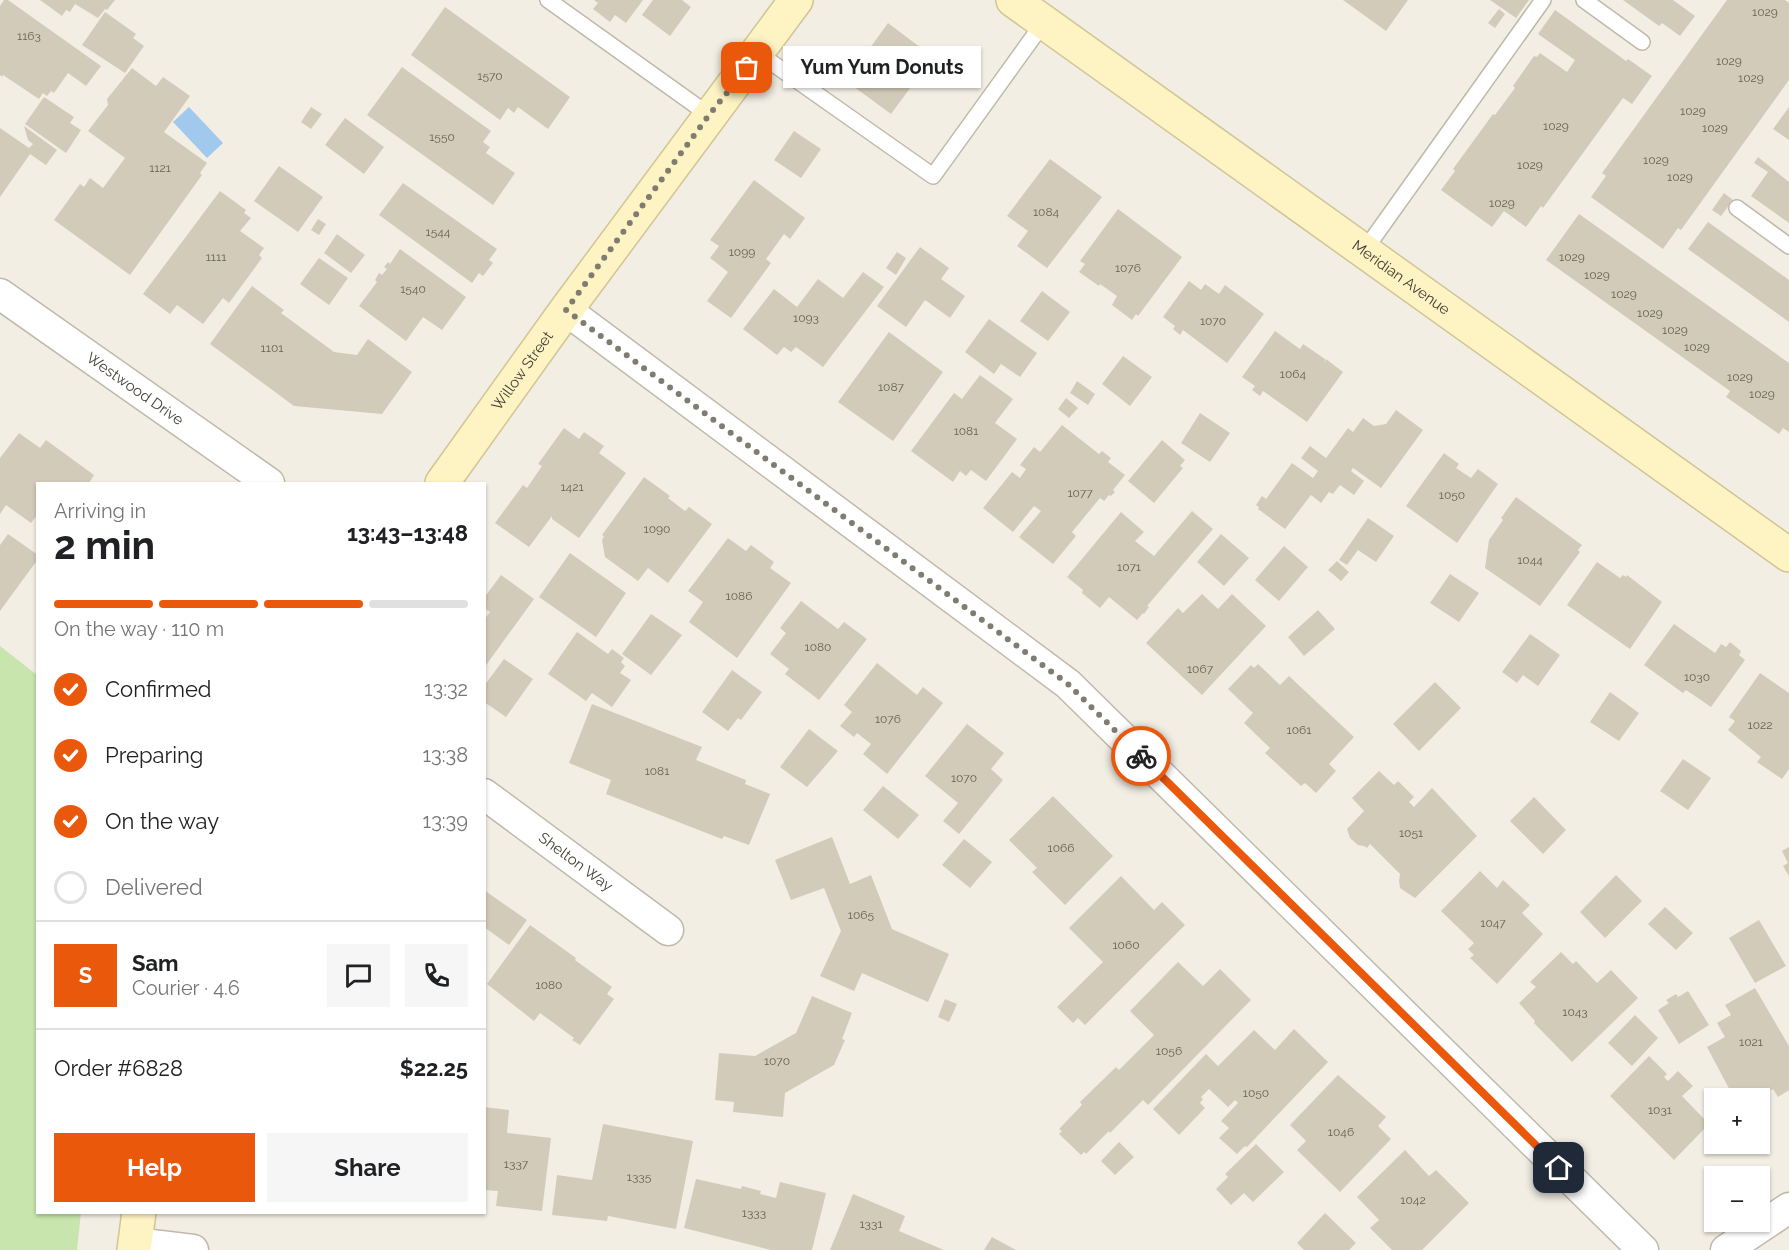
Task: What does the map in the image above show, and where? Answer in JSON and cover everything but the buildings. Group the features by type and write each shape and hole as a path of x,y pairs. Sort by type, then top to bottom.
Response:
{"main road":[{"name":"Willow Street","path":"443,482 566,310 796,0"},
{"name":"Meridian Avenue","path":"1013,0 1789,555"}],"street":[{"name":"Westwood Drive","path":"0,294 268,482"},
{"path":"566,310 1068,684 1643,1250"},
{"name":"Shelton Way","path":"486,795 668,930"},
{"path":"1726,1250 1789,1208"},
{"path":"136,1235 193,1250"}],"lane":[{"path":"548,0 709,115"},
{"path":"1364,251 1543,0"},
{"path":"1584,0 1642,42"},
{"path":"758,52 933,176 1044,22"},
{"path":"1737,208 1789,246"}],"green space":[{"path":"0,646 36,674 36,1214 81,1214 77,1250 0,1250"}],"water":[{"path":"189,107 223,143 207,158 173,122"}],"way so far":[{"path":"747,68 709,115 566,310 1068,684 1141,756"}],"place":[{"name":"Yum Yum Donuts","path":"747,68"}],"route":[{"path":"1141,756 1559,1168"}]}
